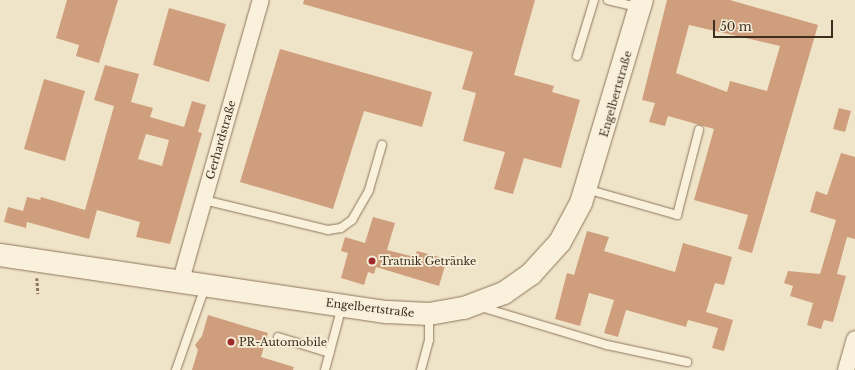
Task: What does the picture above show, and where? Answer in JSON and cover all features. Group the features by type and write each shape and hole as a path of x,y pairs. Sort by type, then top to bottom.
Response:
{"street":[{"name":"Gerhardstraße","path":"181,280 261,0"},
{"name":"Engelbertstraße","path":"0,255 181,280 342,305 430,314 473,304 504,293 530,274 560,242 586,189 641,4"},
{"path":"846,370 855,339"}],"lane":[{"path":"578,56 594,0"},
{"path":"608,0 641,4"},
{"path":"586,189 677,215 700,130"},
{"path":"204,200 328,230 342,228 352,220 369,190 382,145"},
{"path":"176,370 206,284"},
{"path":"473,304 607,345 687,362"},
{"path":"325,370 342,305"},
{"path":"421,370 429,340 430,314"},
{"path":"278,338 330,353"}],"building":[{"path":"67,0 118,0 99,63 76,56 79,45 56,38"},
{"path":"304,0 535,0 514,75 554,86 552,92 580,100 561,168 524,158 513,194 494,189 505,152 463,141 476,93 462,89 473,52 303,4"},
{"path":"667,0 730,0 818,25 752,253 738,249 748,215 694,200 714,129 668,116 665,126 649,122 655,103 642,100","holes":["689,25 780,46 767,91 730,81 727,92 676,73"]},
{"path":"169,8 226,24 209,82 153,65"},
{"path":"280,49 432,92 422,127 364,111 333,209 240,182"},
{"path":"105,65 139,74 131,102 153,108 150,117 184,127 192,101 206,105 198,132 202,133 170,244 136,237 140,222 97,210 89,239 27,222 26,228 4,222 8,207 23,211 27,197 40,200 41,197 85,210 114,106 94,100","holes":["146,134 169,140 162,166 138,159"]},
{"path":"44,79 85,91 65,161 24,149"},
{"path":"839,108 851,111 845,132 833,129"},
{"path":"841,153 855,157 855,239 847,237 837,274 846,276 833,322 824,320 821,329 807,325 813,303 790,296 793,286 784,283 788,271 820,274 836,220 810,212 816,191 827,195"},
{"path":"373,217 395,223 387,250 415,257 417,251 447,259 439,286 376,267 374,274 368,272 364,285 341,278 348,253 341,251 345,237 365,243"},
{"path":"587,231 609,237 604,251 675,272 683,243 732,257 724,285 715,283 706,312 733,320 724,351 712,348 718,328 688,320 686,327 626,310 618,337 604,333 614,300 589,293 580,326 555,319 567,273 574,275"},
{"name":"PR-Automobile","path":"208,315 268,333 261,357 294,367 293,370 192,370 198,350 195,345 202,336"}],"place":[{"name":"Tratnik Getränke","path":"372,261"},
{"name":"PR-Automobile","path":"231,342"}]}
